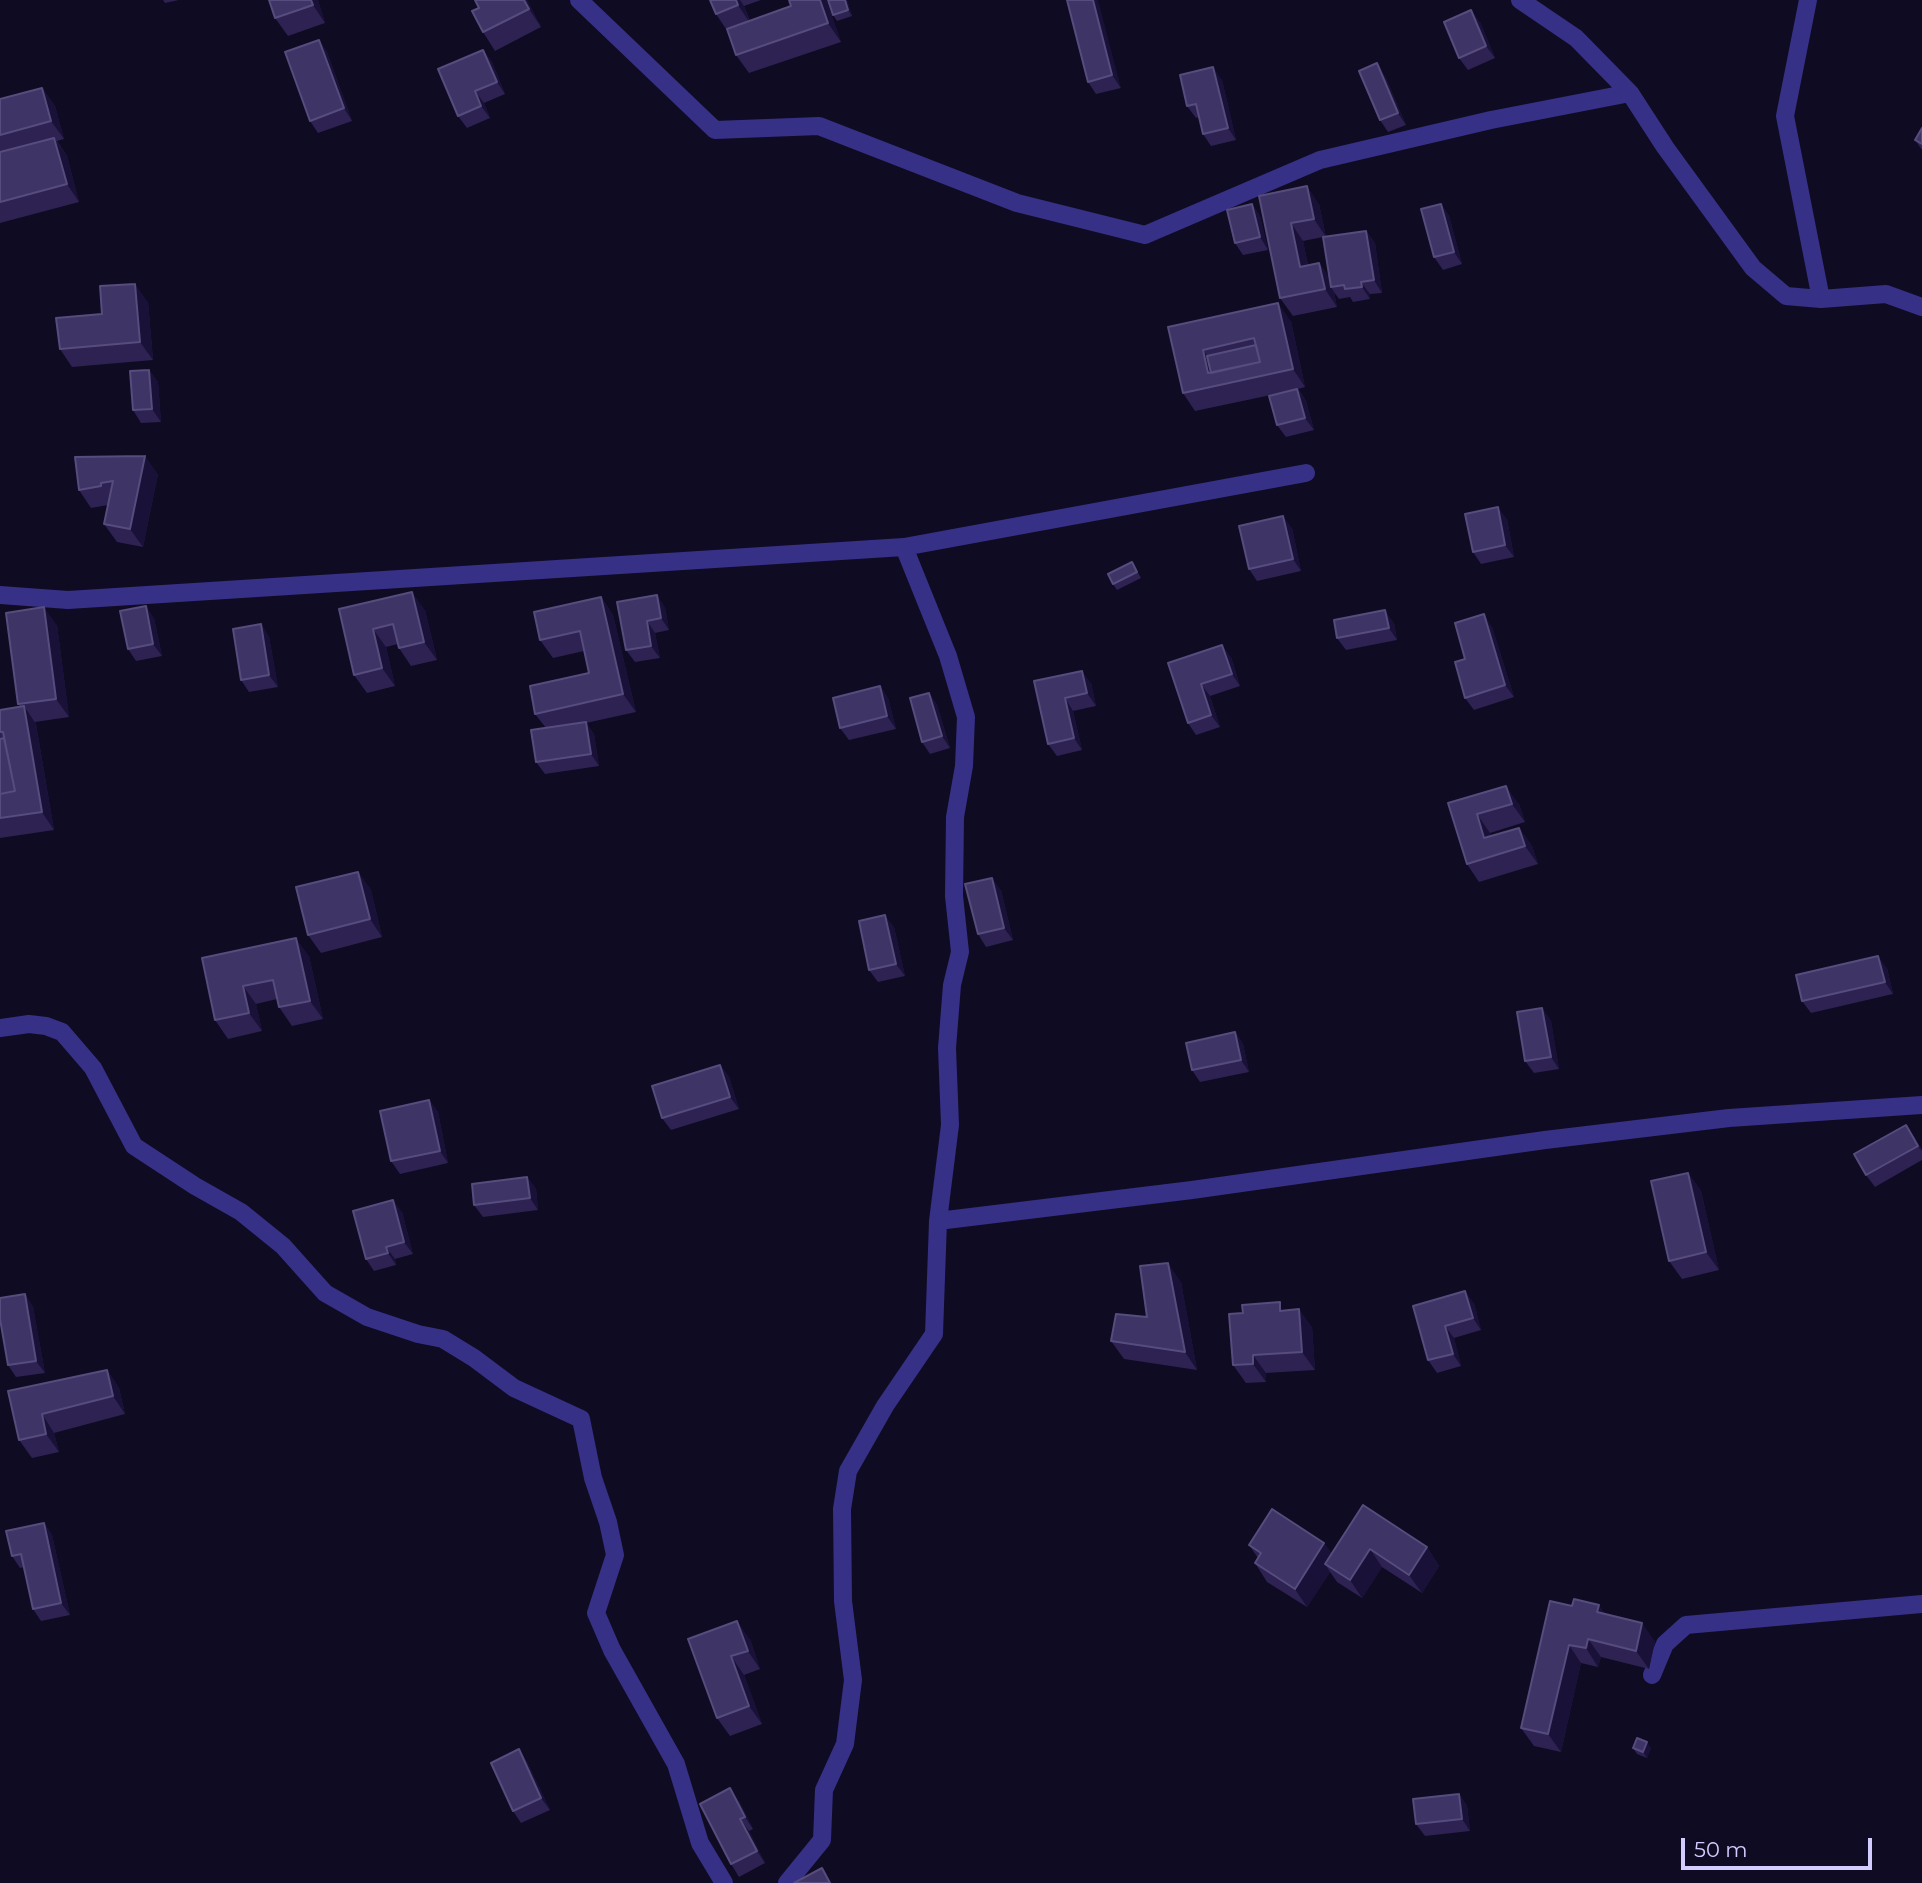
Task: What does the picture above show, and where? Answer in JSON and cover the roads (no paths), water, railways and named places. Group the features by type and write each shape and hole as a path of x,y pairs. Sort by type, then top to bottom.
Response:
{"street":[{"path":"579,0 715,130 819,126 1017,203 1145,234 1320,160 1491,120 1630,93"},
{"path":"1520,0 1576,38 1630,93 1665,147 1753,268 1786,296 1821,299 1886,294 1922,307"},
{"path":"1808,0 1784,116 1821,299"},
{"path":"0,595 68,600 904,547 1306,473"},
{"path":"787,1883 822,1840 824,1790 845,1744 853,1680 843,1601 842,1509 848,1471 886,1406 934,1334 938,1221 950,1125 947,1048 952,985 960,952 954,896 955,817 964,765 966,717 948,656 904,547"},
{"path":"0,1028 29,1024 62,1032 93,1068 134,1146 241,1212 283,1246 325,1293 367,1317 418,1334 443,1339 514,1388 581,1419 593,1478 608,1522 615,1555 596,1613 612,1650 676,1764 700,1843 724,1883"},
{"path":"938,1221 1729,1118 1922,1105"},
{"path":"1652,1675 1665,1644 1686,1625 1922,1604"}]}
